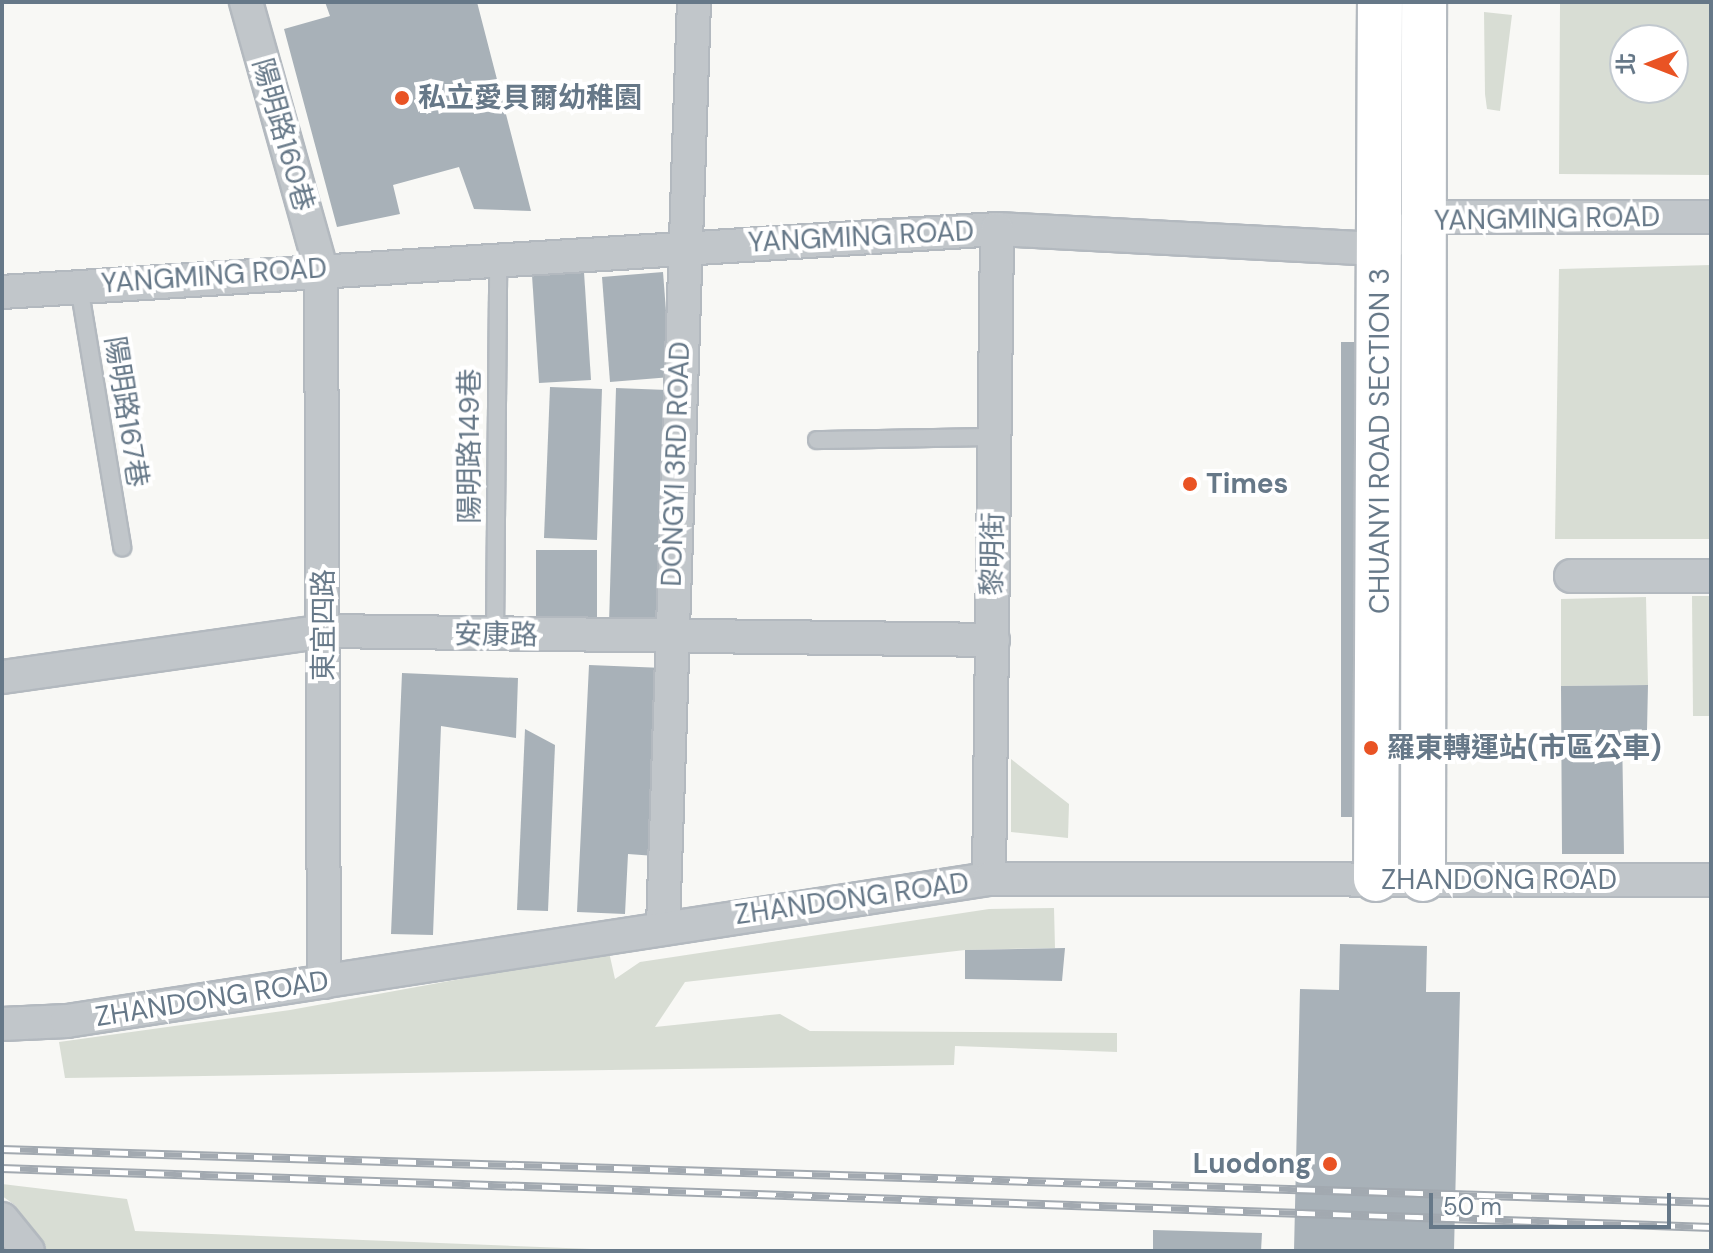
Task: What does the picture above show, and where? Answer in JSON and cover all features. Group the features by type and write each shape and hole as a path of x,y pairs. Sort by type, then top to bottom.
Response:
{"street":[{"name":"陽明路160巷","path":"246,2 321,268"},
{"name":"DONGYI 3RD ROAD","path":"663,926 682,248 694,2"},
{"name":"CHUANYI ROAD SECTION 3","path":"1376,879 1382,249 1380,2"},
{"name":"CHUANYI ROAD SECTION 3","path":"1423,879 1424,2"},
{"name":"YANGMING ROAD","path":"2,292 321,268 997,229 1382,249 1425,217 1711,217"},
{"name":"黎明街","path":"989,879 997,229"},
{"name":"東宜四路","path":"321,268 325,631 324,982"},
{"path":"1571,576 1711,576"},
{"name":"安康路","path":"2,677 325,631 671,639 993,640"},
{"name":"ZHANDONG ROAD","path":"2,1024 324,982 663,926 989,879 1711,880"},
{"path":"2,1219 28,1251"}],"lane":[{"name":"陽明路149巷","path":"495,635 498,258"},
{"name":"陽明路167巷","path":"79,286 122,547"},
{"path":"817,440 995,437"}],"shaded area":[{"path":"1560,2 1711,2 1711,175 1559,174"},
{"path":"1484,12 1512,15 1500,111 1487,109"},
{"path":"1711,265 1711,539 1555,539 1559,269"},
{"path":"1692,596 1711,596 1711,716 1693,716"},
{"path":"1646,597 1648,685 1561,686 1561,599"},
{"path":"1011,759 1069,804 1068,838 1011,832"},
{"path":"1054,908 1055,948 965,950 685,982 655,1027 780,1014 810,1031 1117,1033 1117,1052 955,1046 954,1065 65,1078 59,1042 290,1010 609,952 615,979 640,962 989,909"},
{"path":"2,1184 127,1199 135,1231 643,1251 39,1251 15,1205 2,1196"}],"building":[{"name":"私立愛貝爾幼稚園","path":"325,2 477,2 531,211 474,209 459,167 393,185 400,214 337,227 284,29 330,16"},
{"path":"584,272 591,380 539,383 532,275"},
{"path":"663,272 671,377 610,382 602,277"},
{"path":"1341,342 1355,342 1356,817 1341,817"},
{"path":"550,387 602,389 597,540 544,538"},
{"path":"616,388 667,390 661,625 609,623"},
{"path":"536,550 597,550 597,626 536,625"},
{"path":"589,665 664,668 655,856 628,854 625,914 577,912"},
{"path":"402,673 518,678 516,738 441,726 433,935 391,934"},
{"path":"1648,685 1647,730 1622,731 1624,854 1562,854 1561,686"},
{"path":"525,729 555,745 548,911 517,910"},
{"path":"1340,944 1427,946 1426,992 1460,992 1454,1251 1294,1251 1300,989 1339,990"},
{"path":"1065,948 1062,981 965,979 965,950"},
{"path":"1153,1230 1262,1233 1261,1251 1153,1251"}],"railway":[{"path":"2,1149 1711,1202"},
{"path":"2,1168 1711,1227"}],"place":[{"name":"私立愛貝爾幼稚園","path":"402,98"},
{"name":"Times","path":"1190,484"},
{"name":"羅東轉運站(市區公車)","path":"1371,748"},
{"name":"Luodong","path":"1330,1164"}]}
